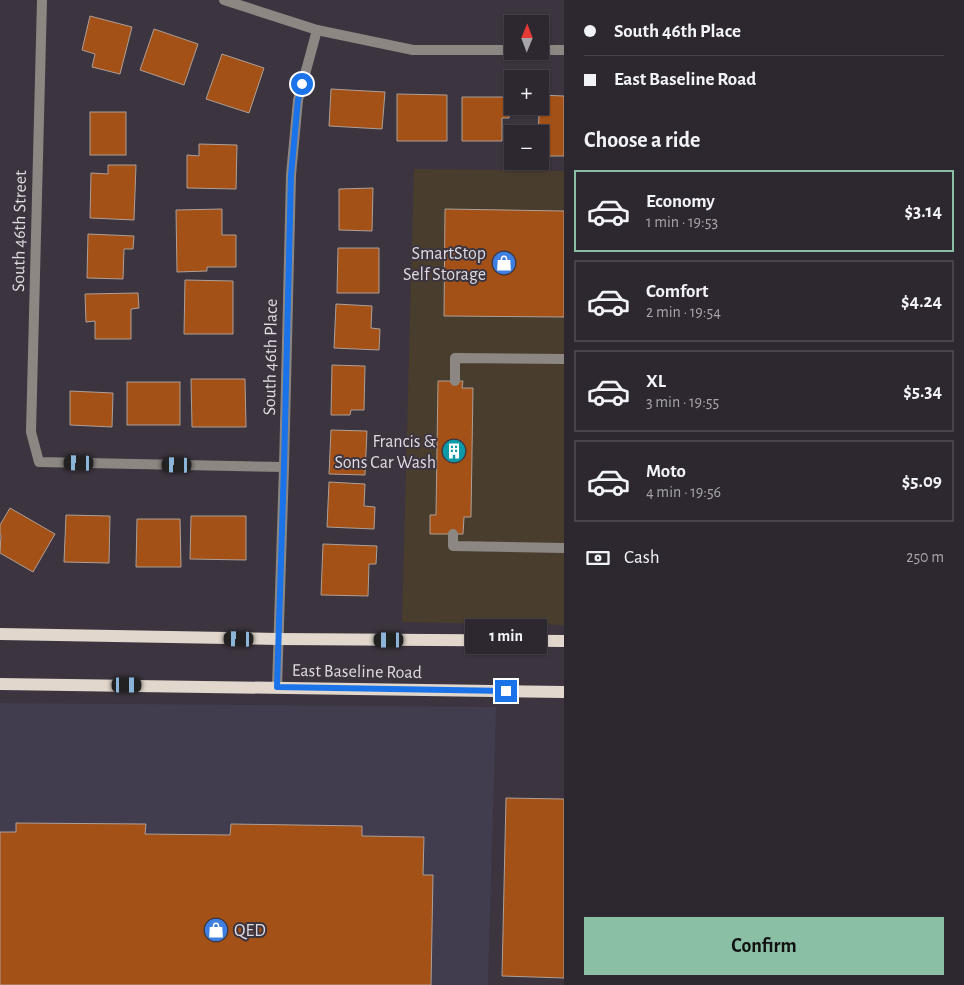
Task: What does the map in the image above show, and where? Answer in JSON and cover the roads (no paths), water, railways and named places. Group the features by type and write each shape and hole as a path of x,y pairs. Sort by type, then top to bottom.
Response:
{"main road":[{"name":"East Baseline Road","path":"0,634 278,640 564,641"},
{"name":"East Baseline Road","path":"0,684 564,692"}],"street":[{"name":"South 46th Street","path":"42,0 31,432 39,462 284,467"},
{"path":"224,0 316,30 414,50 504,50"},
{"name":"South 46th Place","path":"277,687 291,175 298,100 316,30"},
{"path":"549,50 564,50"},
{"path":"455,381 455,358 564,359"},
{"path":"453,534 453,546 564,548"}],"place":[{"name":"SmartStop Self Storage","path":"504,263"},
{"name":"Francis & Sons Car Wash","path":"454,451"},
{"name":"QED","path":"216,930"}]}
